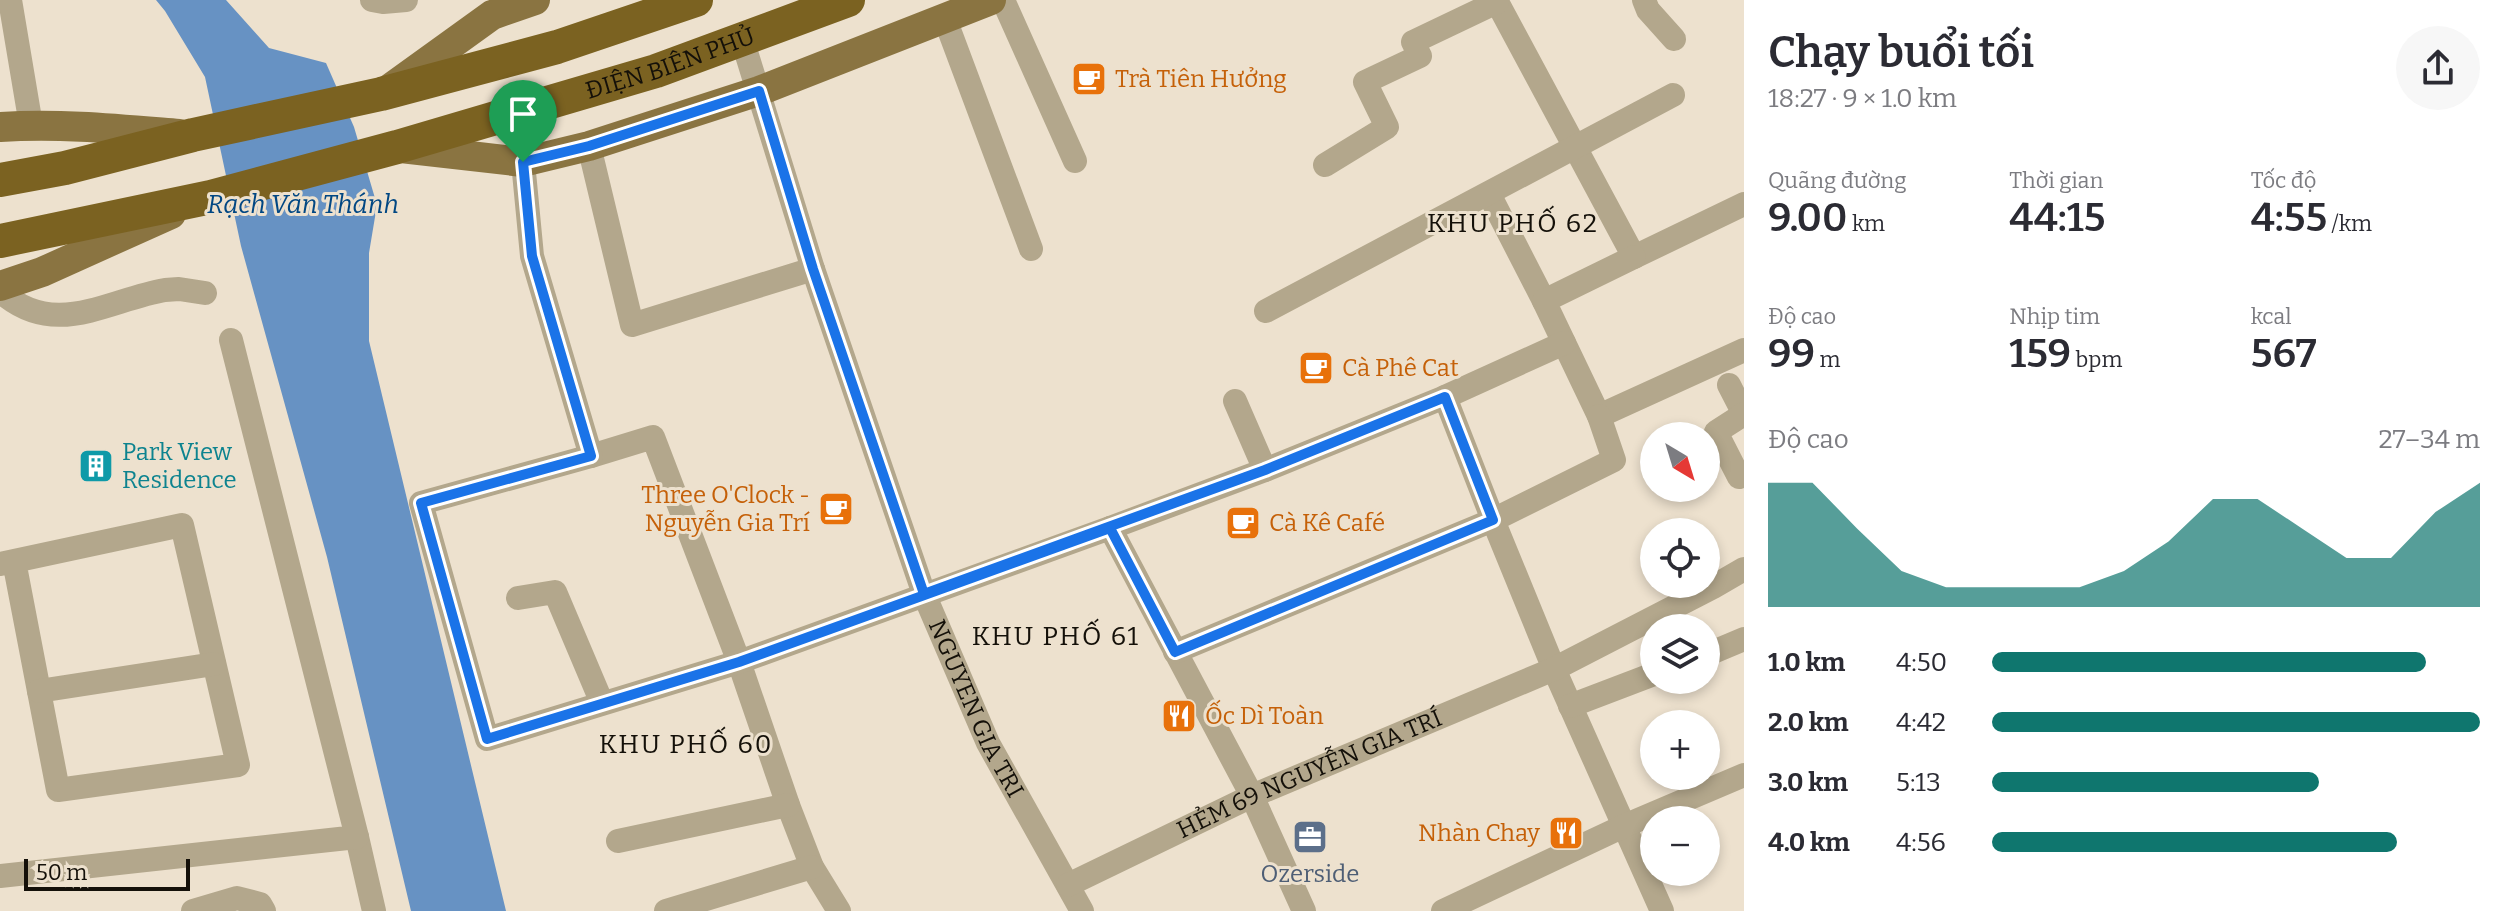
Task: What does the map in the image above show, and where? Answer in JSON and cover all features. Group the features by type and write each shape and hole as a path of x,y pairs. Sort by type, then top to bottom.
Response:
{"highway":[{"path":"0,180 65,168 193,135 381,94 557,47 696,0"},
{"name":"ĐIỆN BIÊN PHỦ","path":"211,197 397,147 656,71 848,0"},
{"path":"0,241 211,197"}],"main road":[{"path":"381,94 487,8 535,0"},
{"path":"397,147 523,162 589,146 759,91 991,0"},
{"path":"0,127 31,125 193,135"},
{"path":"0,289 211,197"}],"street":[{"path":"10,0 8,35 31,125"},
{"path":"372,0 406,0"},
{"path":"1003,0 1075,161"},
{"path":"1644,0 1648,10 1674,39"},
{"path":"1325,165 1387,127 1365,82 1420,56 1413,42 1496,1 1634,257"},
{"path":"945,19 1031,249"},
{"name":"NGUYEN GIA TRI","path":"742,39 813,269 924,594 988,743 1082,911"},
{"path":"1266,311 1673,95"},
{"path":"589,146 632,325 813,269"},
{"path":"523,162 532,256 591,456"},
{"path":"1175,652 1493,520 1614,460 1599,416 1489,194"},
{"path":"1544,301 1744,204"},
{"path":"0,289 20,306 65,316 165,290 205,293"},
{"path":"231,340 374,911"},
{"path":"839,911 812,867 739,662 653,437 421,503 487,739 739,662 1110,528 1265,470 1445,397 1564,343"},
{"path":"1599,416 1744,350"},
{"path":"1729,385 1744,414 1716,432 1739,477 1744,475"},
{"path":"1445,397 1554,669 1662,911"},
{"path":"1235,401 1265,470"},
{"path":"182,525 214,664 238,765 58,790 39,691 7,562 182,525"},
{"path":"1110,528 1252,796 1304,911"},
{"name":"HẺM 69 NGUYỄN GIA TRÍ","path":"1068,885 1252,796 1554,669 1744,569"},
{"path":"518,598 555,592 602,703"},
{"path":"1720,649 1744,639"},
{"path":"39,691 214,664"},
{"path":"1570,706 1640,679"},
{"path":"1443,911 1624,826 1744,775"},
{"path":"618,841 788,805"},
{"path":"0,876 357,837"},
{"path":"666,911 718,903 812,867"},
{"path":"193,911 237,898 260,904 264,911"}],"water":[{"name":"Rạch Văn Thánh","path":"156,0 226,0 269,48 326,63 354,127 377,205 369,253 369,341 506,911 411,911 327,557 241,246 205,77"}],"place":[{"name":"Trà Tiên Hưởng","path":"1089,79"},
{"name":"Cà Phê Cat","path":"1316,368"},
{"name":"Park View Residence","path":"96,466"},
{"name":"Three O'Clock - Nguyễn Gia Trí","path":"836,509"},
{"name":"Cà Kê Café","path":"1243,523"},
{"name":"Ốc Dì Toàn","path":"1179,716"},
{"name":"Nhàn Chay","path":"1566,833"},
{"name":"Ozerside","path":"1310,837"}],"district":[{"name":"KHU PHỐ 62","path":"1513,223"},
{"name":"KHU PHỐ 61","path":"1056,636"},
{"name":"KHU PHỐ 60","path":"686,744"}],"route":[{"path":"759,91 813,269 924,594 1265,470 1445,397 1493,520 1175,652 1110,528 739,662 487,739 421,503 591,456 532,256 523,162 589,146 759,91"}]}
